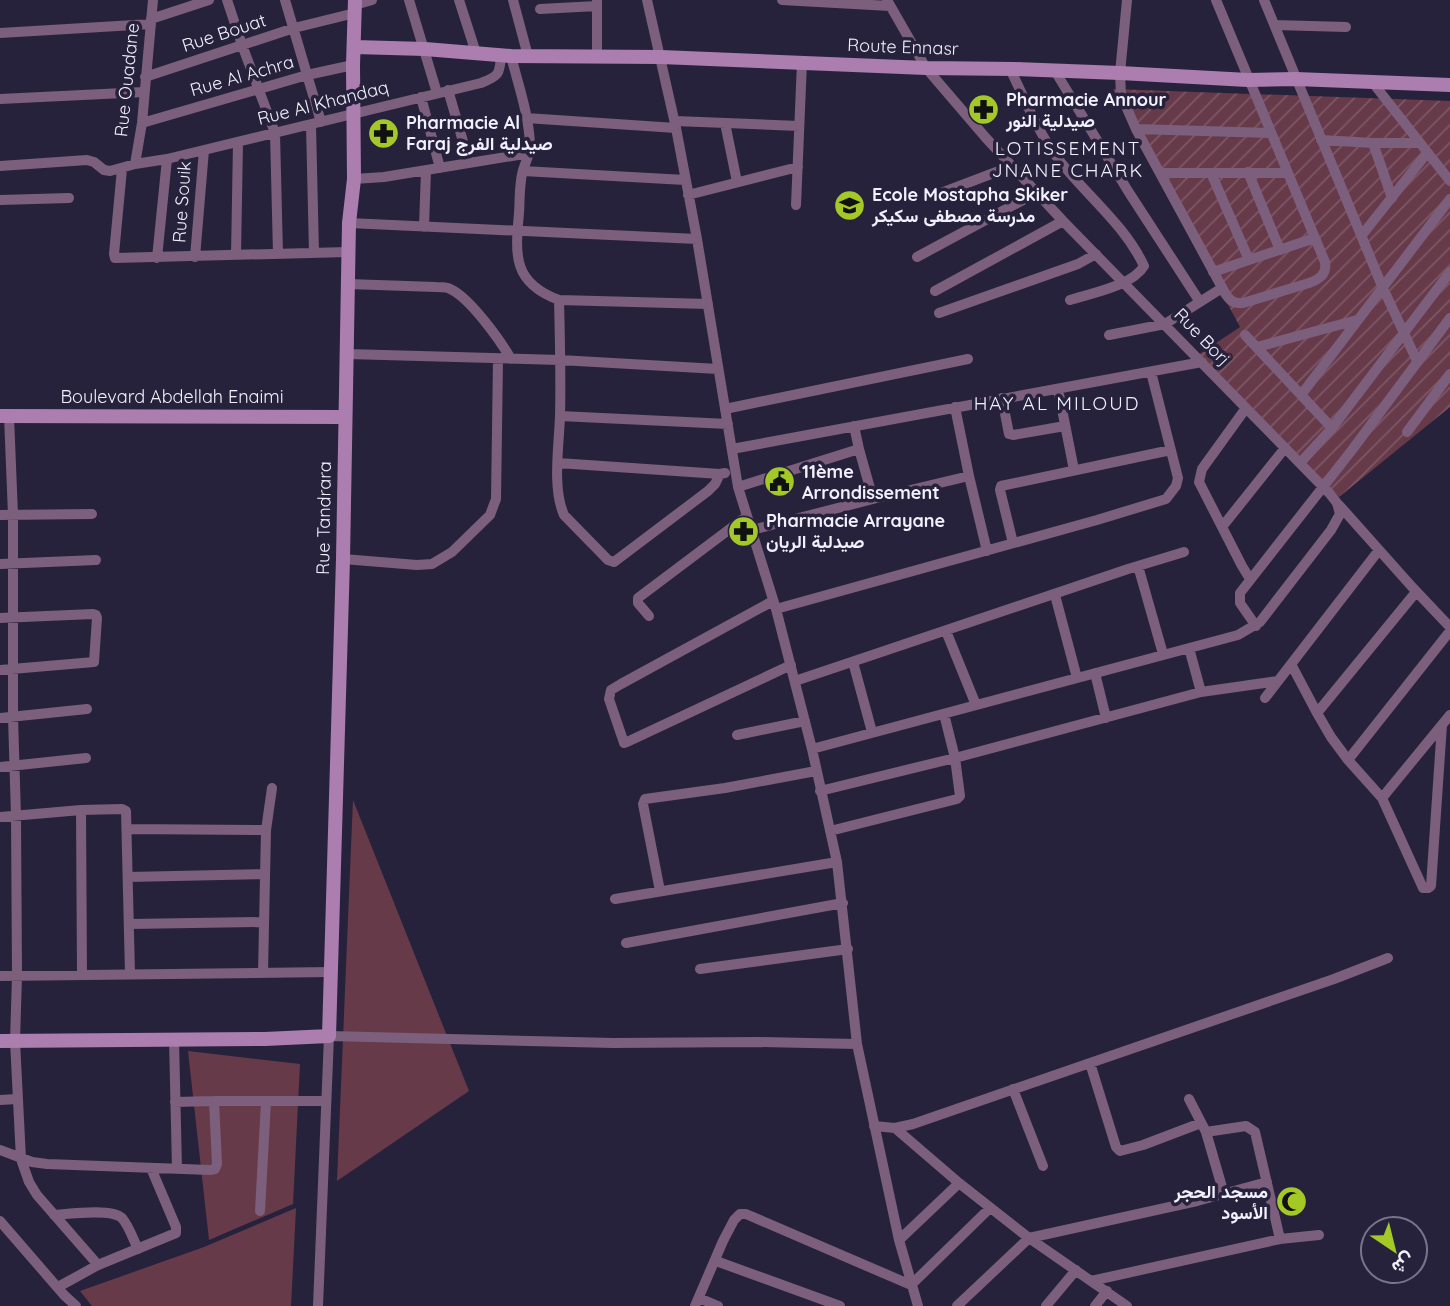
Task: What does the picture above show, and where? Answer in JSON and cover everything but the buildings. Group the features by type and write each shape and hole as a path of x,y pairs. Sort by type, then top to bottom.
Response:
{"street":[{"name":"Rue Ouadane","path":"135,164 142,122 153,0"},
{"path":"0,33 151,22 209,0"},
{"path":"228,0 275,133 278,254"},
{"path":"285,0 307,75 316,124 314,253"},
{"name":"Rue Bouat","path":"145,77 294,29 372,0"},
{"path":"409,0 469,162"},
{"path":"459,0 476,53"},
{"path":"513,0 528,56"},
{"path":"646,0 661,57 697,239 738,487 775,605 838,862 857,1044 899,1240 918,1306"},
{"path":"782,0 888,3"},
{"path":"1127,0 1120,73 1121,95 1136,129 1228,299 1236,304 1316,281 1325,273 1326,268 1216,0"},
{"path":"1264,0 1382,286 1417,361"},
{"path":"540,9 597,3 597,57"},
{"name":"Rue Borj","path":"888,3 926,68 1036,193 1322,486 1450,629"},
{"name":"Rue Tandrara","path":"329,1036 343,559 348,252 354,178 355,6"},
{"path":"1275,25 1346,27"},
{"name":"Route Ennasr","path":"355,47 528,56 661,57 1248,80 1296,79 1450,85"},
{"path":"506,55 526,118 530,144 530,153 523,171 517,232 520,269 546,296 559,300 708,304"},
{"name":"Rue Al Khandaq","path":"122,169 316,124 495,77 506,55"},
{"path":"796,205 802,62"},
{"name":"Rue Al Achra","path":"142,122 307,75 353,65"},
{"path":"1010,69 1058,158 1112,219 1143,266 1141,271 1124,283 1070,300"},
{"path":"1055,71 1200,302"},
{"path":"1373,83 1450,181"},
{"path":"0,99 144,92"},
{"path":"421,97 440,168"},
{"path":"526,118 675,125 725,123 799,126"},
{"path":"725,123 737,183"},
{"path":"1136,129 1270,133"},
{"path":"1321,140 1419,143"},
{"path":"236,256 238,142"},
{"path":"1373,143 1392,198"},
{"name":"Rue Souik","path":"195,257 204,150"},
{"path":"354,178 384,177 530,153"},
{"path":"1362,235 1427,153"},
{"path":"157,258 167,159"},
{"path":"0,166 88,160 104,170 122,169 115,258 348,252"},
{"path":"941,193 1012,166"},
{"path":"688,195 798,167"},
{"path":"424,227 426,170"},
{"path":"523,171 685,180"},
{"path":"1160,173 1287,173"},
{"path":"1211,173 1249,260"},
{"path":"1248,173 1280,250"},
{"path":"917,257 1036,193"},
{"path":"0,200 69,198"},
{"path":"1301,395 1450,199"},
{"path":"936,291 1063,221"},
{"path":"349,223 697,239"},
{"path":"1213,271 1315,239"},
{"path":"939,313 1078,264 1096,254"},
{"path":"1300,463 1332,428 1450,272"},
{"path":"348,284 448,288 459,295 479,316 511,359"},
{"path":"1109,335 1165,324 1222,288"},
{"path":"559,300 560,416 557,489 559,505 564,514 608,560 614,562 708,491 720,474"},
{"path":"1256,626 1240,603 1240,593 1352,450 1450,318"},
{"path":"1257,347 1357,320"},
{"path":"1245,335 1332,428"},
{"path":"347,354 560,360 718,369"},
{"path":"343,559 432,564 452,552 490,515 496,499 498,359"},
{"path":"725,409 968,359"},
{"path":"732,450 1202,362"},
{"path":"790,665 624,743 609,699 611,691 621,684 775,605 987,551 1166,499 1176,486 1178,478 1151,372"},
{"path":"1407,432 1450,374"},
{"path":"1058,389 1074,470"},
{"path":"1002,398 1009,434 1065,426"},
{"path":"955,407 987,551"},
{"path":"1246,408 1210,456 1199,476 1200,488 1250,579"},
{"path":"5,416 6,463 13,515 17,976 7,1041 17,1099 21,1158 29,1182 37,1195 99,1265"},
{"name":"Boulevard Abdellah Enaimi","path":"5,416 344,416"},
{"path":"560,416 727,424"},
{"path":"854,426 873,499"},
{"path":"1222,527 1285,448"},
{"path":"738,487 859,449"},
{"path":"1013,543 1001,486 1171,450"},
{"path":"558,463 720,474 735,471"},
{"path":"752,530 969,477"},
{"path":"812,749 1238,635 1256,626 1283,594 1338,519 1338,503"},
{"path":"0,515 92,514"},
{"path":"649,616 638,603 638,598 747,516"},
{"path":"1265,698 1379,550"},
{"path":"795,681 1184,552"},
{"path":"0,564 96,560"},
{"path":"1138,566 1163,654"},
{"path":"1317,713 1416,592"},
{"path":"1055,595 1077,678"},
{"path":"0,618 93,614 97,618 94,662 0,670"},
{"path":"1348,760 1450,629"},
{"path":"946,631 976,705"},
{"path":"1189,648 1201,692"},
{"path":"853,662 872,732"},
{"path":"1291,664 1317,713 1348,760 1382,798 1423,888 1431,886 1443,725"},
{"path":"1095,673 1106,718"},
{"path":"820,791 1201,692 1278,681"},
{"path":"0,718 87,709"},
{"path":"830,831 957,799 960,796 955,758 944,713"},
{"path":"1382,798 1450,715"},
{"path":"737,736 804,721"},
{"path":"0,767 86,758"},
{"path":"660,891 643,804 645,799 816,771"},
{"path":"263,972 266,830 272,788"},
{"path":"81,810 82,975"},
{"path":"0,817 81,810 126,811 130,974"},
{"path":"127,830 266,830"},
{"path":"615,898 838,862"},
{"path":"128,877 265,874"},
{"path":"626,943 843,903"},
{"path":"128,924 264,922"},
{"path":"700,969 848,948"},
{"path":"874,1126 895,1128 913,1124 1388,958"},
{"path":"0,976 331,972"},
{"path":"7,1041 329,1036 613,1043 857,1044"},
{"path":"318,1306 329,1036"},
{"path":"174,1039 177,1169"},
{"path":"1090,1063 1116,1147 1120,1151 1203,1128 1246,1126 1252,1129 1255,1132 1280,1239"},
{"path":"1013,1089 1043,1166"},
{"path":"0,1100 17,1099"},
{"path":"1189,1099 1203,1128 1224,1194"},
{"path":"0,1150 47,1164 215,1169 214,1101"},
{"path":"175,1102 326,1101"},
{"path":"260,1211 266,1102"},
{"path":"895,1128 959,1184 1029,1238 1128,1306"},
{"path":"58,1287 99,1265 174,1234 176,1231 151,1168"},
{"path":"957,1306 1029,1238 1267,1182"},
{"path":"899,1240 959,1184"},
{"path":"911,1285 990,1208"},
{"path":"718,1306 697,1302 734,1220 740,1214 746,1214 911,1285"},
{"path":"54,1215 118,1215 138,1249"},
{"path":"0,1221 76,1306"},
{"path":"1091,1281 1280,1239 1319,1235"},
{"path":"716,1261 841,1306"},
{"path":"1046,1306 1076,1270"},
{"path":"1095,1306 1107,1291"}],"shaded area":[{"path":"1113,89 1450,101 1450,407 1339,497 1198,355 1240,327"},
{"path":"353,800 469,1091 337,1181"},
{"path":"188,1051 300,1064 293,1204 209,1240"},
{"path":"296,1208 291,1306 92,1306 80,1291 204,1247"}],"place":[{"name":"Pharmacie Annour صيدلية النور","path":"983,110"},
{"name":"Pharmacie Al Faraj صيدلية الفرج","path":"383,133"},
{"name":"Ecole Mostapha Skiker مدرسة مصطفى سكيكر","path":"849,205"},
{"name":"11ème Arrondissement","path":"779,482"},
{"name":"Pharmacie Arrayane صيدلية الريان","path":"743,531"},
{"name":"مسجد الحجر الأسود","path":"1291,1202"}],"district":[{"name":"LOTISSEMENT JNANE CHARK","path":"1068,159"},
{"name":"HAY AL MILOUD","path":"1057,403"}]}
